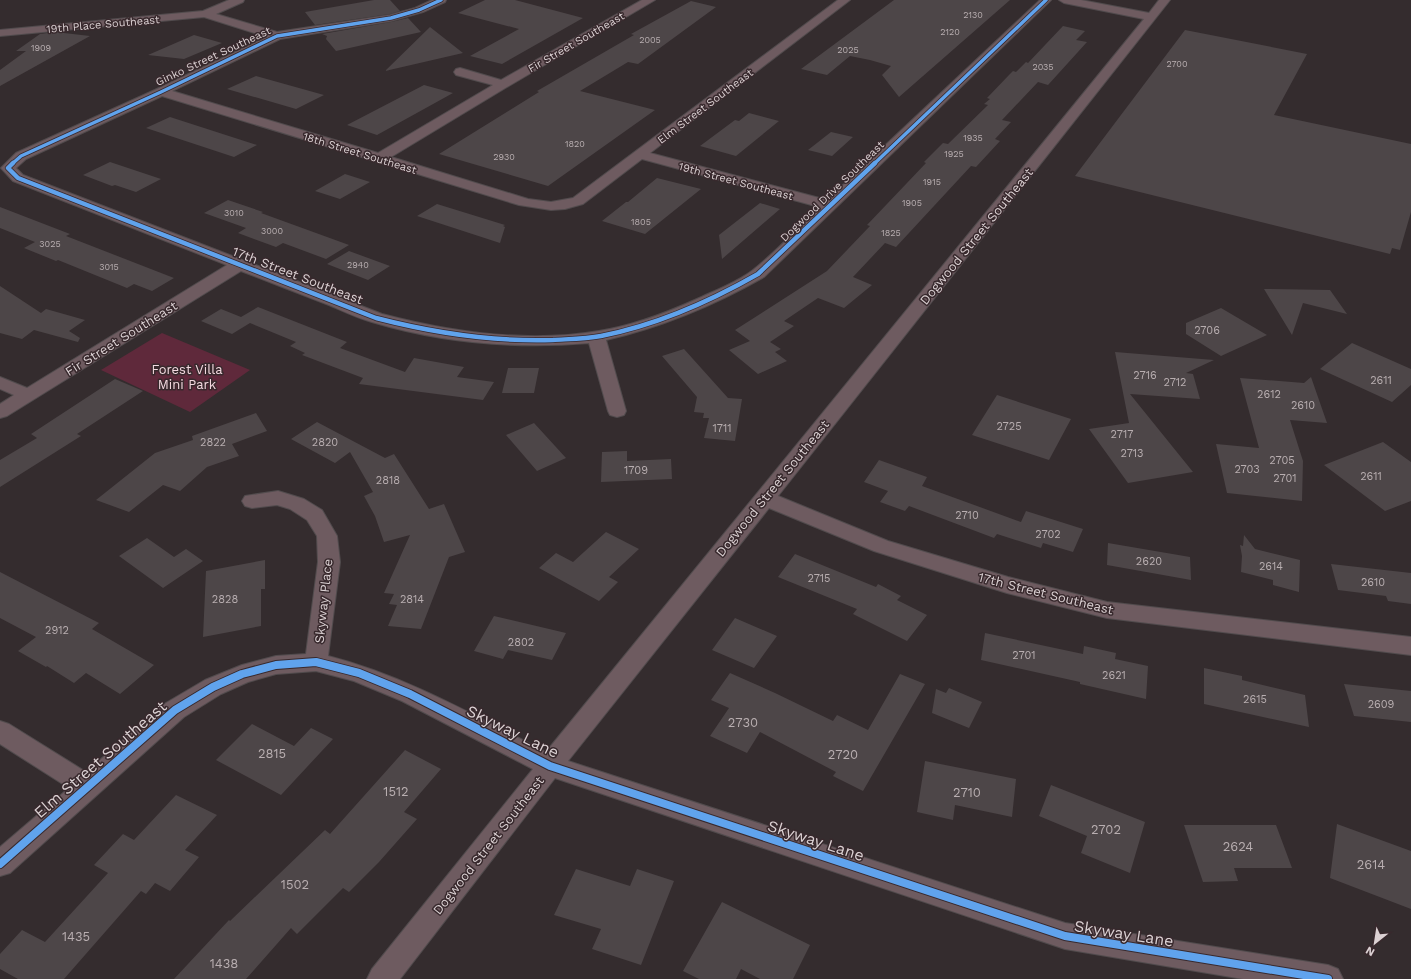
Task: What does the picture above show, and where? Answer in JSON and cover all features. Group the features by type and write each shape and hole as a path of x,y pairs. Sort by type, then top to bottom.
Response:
{"street":[{"path":"205,14 239,0"},
{"name":"Ginko Street Southeast","path":"8,168 21,156 161,92 277,36 391,18 419,10 441,0"},
{"name":"Fir Street Southeast","path":"379,159 503,84 650,0"},
{"name":"Elm Street Southeast","path":"561,206 578,201 845,0"},
{"name":"Dogwood Drive Southeast","path":"596,337 663,320 734,289 758,274 1046,0"},
{"path":"1064,0 1151,17"},
{"name":"Dogwood Street Southeast","path":"382,979 764,498 1012,192 1165,0"},
{"path":"205,14 277,36"},
{"name":"19th Place Southeast","path":"0,34 205,14"},
{"path":"460,72 503,84"},
{"name":"18th Street Southeast","path":"161,92 538,206 561,206"},
{"name":"19th Street Southeast","path":"641,155 831,206"},
{"name":"17th Street Southeast","path":"8,168 18,178 376,318 409,328 465,336 509,339 553,340 596,337"},
{"name":"Fir Street Southeast","path":"0,412 241,264"},
{"path":"596,337 617,411"},
{"path":"0,382 28,395"},
{"name":"Skyway Place","path":"252,501 278,498 298,504 315,515 327,536 329,562 316,662"},
{"name":"17th Street Southeast","path":"764,498 881,546 1007,585 1107,610 1411,646"},
{"name":"Elm Street Southeast","path":"0,864 175,710 213,687 242,674 276,664 316,662"},
{"name":"Skyway Lane","path":"316,662 359,673 410,694 550,766 1065,936 1328,979"},
{"path":"0,730 87,786"}],"green space":[{"name":"Forest Villa Mini Park","path":"162,333 250,370 190,412 101,370"}],"building":[{"path":"374,0 390,0 400,11 390,14 315,25 305,12"},
{"path":"485,0 515,0 583,18 502,64 470,56 519,29 458,13"},
{"path":"894,0 1010,0 899,97 882,75 891,66 870,60 850,56 827,75 801,69"},
{"path":"691,1 716,7 638,64 628,62 580,91 655,110 548,186 439,154 539,92 537,91 634,35 631,34"},
{"path":"408,18 421,32 336,51 326,39 327,36 322,34 391,22"},
{"path":"1063,26 1085,31 1076,40 1087,42 1048,85 1038,82 1002,120 1011,122 995,139 1000,141 976,167 971,166 896,247 885,243 853,277 872,285 844,308 818,298 784,321 794,326 770,342 781,349 775,352 787,361 758,374 729,350 750,341 735,330 827,271 870,226 867,225 926,163 924,162 943,143 948,144 988,105 984,104 990,99 987,98 1013,71 1016,72 1026,62 1028,63"},
{"path":"430,27 463,53 385,71"},
{"path":"1185,30 1307,54 1274,115 1411,144 1411,212 1400,250 1392,248 1390,254 1075,176"},
{"path":"55,32 90,36 0,86 0,70 26,51 16,51 40,34"},
{"path":"194,35 222,43 184,59 148,55"},
{"path":"256,76 324,95 296,109 227,89"},
{"path":"424,85 453,93 377,135 347,125"},
{"path":"749,113 779,121 736,156 700,146 735,120 739,121"},
{"path":"170,117 257,145 234,157 146,128"},
{"path":"831,132 853,137 832,156 808,150"},
{"path":"110,162 161,179 136,192 115,185 112,186 83,175"},
{"path":"345,174 370,182 340,199 315,191"},
{"path":"657,178 701,189 645,234 602,221 628,202"},
{"path":"228,200 349,245 326,259 283,243 276,247 238,233 246,228 204,213"},
{"path":"760,203 780,209 722,259 719,235"},
{"path":"437,204 505,225 503,226 505,227 500,243 417,216"},
{"path":"0,207 70,234 66,236 174,278 152,291 134,284 127,288 24,248 35,242 0,228"},
{"path":"349,251 390,266 368,280 327,264"},
{"path":"0,286 41,313 46,309 85,320 69,331 80,338 78,342 34,330 22,339 0,333"},
{"path":"1264,289 1330,290 1347,314 1303,303 1292,335"},
{"path":"258,307 347,342 340,348 405,372 414,358 464,367 457,377 494,382 483,400 359,384 363,378 302,355 305,353 290,346 296,342 250,323 232,334 201,321 221,309 241,317"},
{"path":"1221,308 1267,335 1221,356 1186,334 1186,323"},
{"path":"1352,343 1411,369 1411,385 1392,402 1320,369"},
{"path":"684,349 728,398 742,399 735,441 704,438 709,418 703,418 704,413 694,412 697,397 662,356"},
{"path":"1115,352 1214,360 1186,373 1193,374 1200,399 1130,394 1193,472 1128,483 1089,429 1129,423"},
{"path":"508,368 539,368 534,393 502,393"},
{"path":"1311,377 1327,423 1290,420 1303,461 1302,501 1227,493 1216,444 1259,448 1240,378 1304,383"},
{"path":"115,379 143,391 77,434 81,436 0,487 0,460 37,438 31,434"},
{"path":"997,395 1071,419 1049,460 972,435"},
{"path":"256,413 267,431 232,444 239,456 207,467 180,491 163,485 129,512 96,500 155,453 193,440 192,436"},
{"path":"317,422 385,458 394,454 429,509 444,504 465,552 449,557 421,629 388,626 397,605 389,604 394,594 384,593 410,535 384,542 375,516 364,496 373,492 350,452 335,463 291,439"},
{"path":"534,423 566,458 537,471 506,435"},
{"path":"1383,442 1411,462 1411,501 1385,511 1324,465"},
{"path":"627,451 627,461 671,459 672,479 601,482 602,452"},
{"path":"879,460 927,477 922,486 1021,522 1026,511 1083,529 1073,552 1043,543 1041,548 997,534 994,538 909,506 905,511 880,502 888,491 864,482"},
{"path":"606,532 639,549 609,577 618,582 599,601 539,568 556,553 573,562"},
{"path":"1244,535 1255,549 1300,560 1299,592 1273,585 1273,580 1241,572 1242,556 1240,545 1243,546"},
{"path":"147,538 174,557 186,549 203,561 163,588 119,556"},
{"path":"1108,543 1190,557 1191,580 1107,565"},
{"path":"795,554 876,587 878,584 901,596 897,600 927,615 907,641 853,614 857,609 778,577"},
{"path":"265,560 265,589 261,589 261,626 203,637 206,571"},
{"path":"1331,564 1411,573 1411,604 1388,601 1386,596 1338,590"},
{"path":"0,572 99,623 92,629 154,665 120,694 86,673 74,683 47,666 46,667 18,651 36,637 0,618"},
{"path":"494,616 566,633 552,660 508,650 503,659 474,651"},
{"path":"735,618 777,636 754,668 712,650"},
{"path":"985,633 1083,654 1084,646 1116,653 1115,659 1148,666 1146,699 1080,684 1080,682 981,660"},
{"path":"1204,668 1242,676 1242,680 1305,695 1309,727 1204,704"},
{"path":"730,673 833,721 837,715 868,730 900,674 925,684 863,791 833,776 836,772 760,732 747,753 710,736 729,708 711,700"},
{"path":"1344,684 1411,691 1411,722 1354,716"},
{"path":"949,688 982,702 969,728 932,713 936,689 946,693"},
{"path":"252,724 294,746 311,728 333,739 281,795 216,760"},
{"path":"405,750 441,769 404,812 417,819 379,862 349,892 343,888 297,934 291,928 246,979 174,979 229,920 230,921 325,830 330,834"},
{"path":"925,761 1016,779 1012,817 955,805 953,820 917,812"},
{"path":"1051,785 1145,822 1130,873 1081,853 1087,836 1039,816"},
{"path":"176,795 217,815 185,850 199,857 170,891 155,883 146,894 141,891 64,979 18,979 0,969 0,954 22,930 45,942 108,873 94,865 123,834 134,840"},
{"path":"1337,824 1411,851 1411,909 1330,878"},
{"path":"1184,825 1276,825 1292,868 1234,868 1238,881 1203,882"},
{"path":"576,869 630,886 637,869 674,881 641,965 592,949 601,929 554,915"},
{"path":"722,902 810,945 793,979 760,979 741,969 736,979 699,979 683,971"}],"cycle path":[{"path":"441,0 419,10 391,18 277,36 161,92 21,156 8,168 18,178 376,318 429,331 485,338 541,340 598,337 657,321 675,314 709,300 758,274 1046,0"},
{"path":"0,864 175,710 213,687 242,674 276,665 316,662 359,673 410,694 550,766 1065,936 1328,979"}]}
